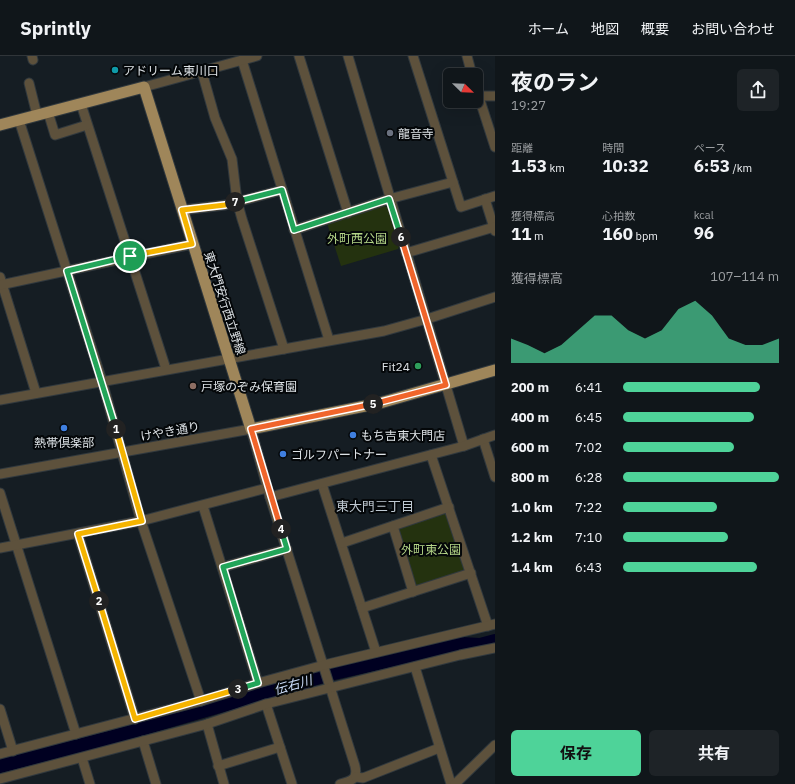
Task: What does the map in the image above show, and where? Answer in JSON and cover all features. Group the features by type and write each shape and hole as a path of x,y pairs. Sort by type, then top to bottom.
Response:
{"main road":[{"path":"0,125 144,87"},
{"name":"東大門安行西立野線","path":"144,87 251,429"},
{"path":"251,429 380,403 495,370"}],"street":[{"path":"144,87 257,56"},
{"path":"299,56 348,213"},
{"path":"348,56 389,199 427,319 464,446"},
{"path":"413,56 461,207 495,196"},
{"path":"467,56 470,68"},
{"path":"242,60 329,340"},
{"path":"202,72 215,118 232,159 237,201 284,349"},
{"path":"30,83 43,114 55,135 87,125"},
{"path":"483,93 495,96"},
{"path":"82,104 87,125 166,369"},
{"path":"482,108 495,147"},
{"path":"19,120 102,381 142,521 201,701"},
{"path":"294,230 389,199 453,182"},
{"path":"182,210 225,205 282,190"},
{"path":"406,253 494,229 485,199"},
{"path":"36,393 1,282 67,271 130,256 192,244"},
{"path":"0,400 384,330 427,319 495,297"},
{"path":"251,429 269,493 355,766 361,780"},
{"name":"けやき通り","path":"0,474 251,429"},
{"path":"0,548 142,521 203,506 322,484 464,446 495,436"},
{"path":"483,439 495,477"},
{"path":"0,754 135,719 201,701 258,683 324,667 376,652 492,625 471,573 431,455"},
{"path":"322,484 376,652"},
{"path":"0,493 76,734"},
{"path":"203,506 258,683"},
{"path":"342,543 449,507"},
{"path":"393,526 413,592"},
{"path":"78,534 135,719"},
{"path":"223,567 287,549"},
{"path":"362,608 471,573"},
{"path":"0,779 207,724 329,684 415,667 495,648"},
{"path":"415,667 451,784"},
{"path":"266,704 292,784"},
{"path":"0,709 13,751"},
{"path":"207,724 224,784"},
{"path":"143,741 156,784"},
{"path":"455,784 495,744"},
{"path":"218,766 280,747"},
{"path":"340,784 361,780 439,748"},
{"path":"82,758 90,784"},
{"path":"21,774 24,784"}],"green space":[{"name":"外町西公園","path":"384,206 388,207 399,246 398,249 341,266 327,223"},
{"name":"外町東公園","path":"446,511 466,568 465,572 416,587 413,585 397,527"}],"waterway":[{"name":"伝右川","path":"0,766 113,737 330,674 461,644 480,645 495,641"}],"place":[{"name":"アドリーム東川口","path":"115,70"},
{"name":"龍音寺","path":"390,133"},
{"name":"Fit24","path":"418,366"},
{"name":"戸塚のぞみ保育園","path":"193,386"},
{"name":"熱帯倶楽部","path":"64,428"},
{"name":"もち吉東大門店","path":"353,435"},
{"name":"ゴルフパートナー","path":"283,454"}],"district":[{"name":"東大門三丁目","path":"375,506"}],"route":[{"path":"282,190 294,230 389,199 446,385 380,403 251,429 270,497 287,549 223,567 258,683 201,701 135,719 78,534 142,521 102,381 67,271 130,256 192,244 182,210 225,205 282,190"}]}
